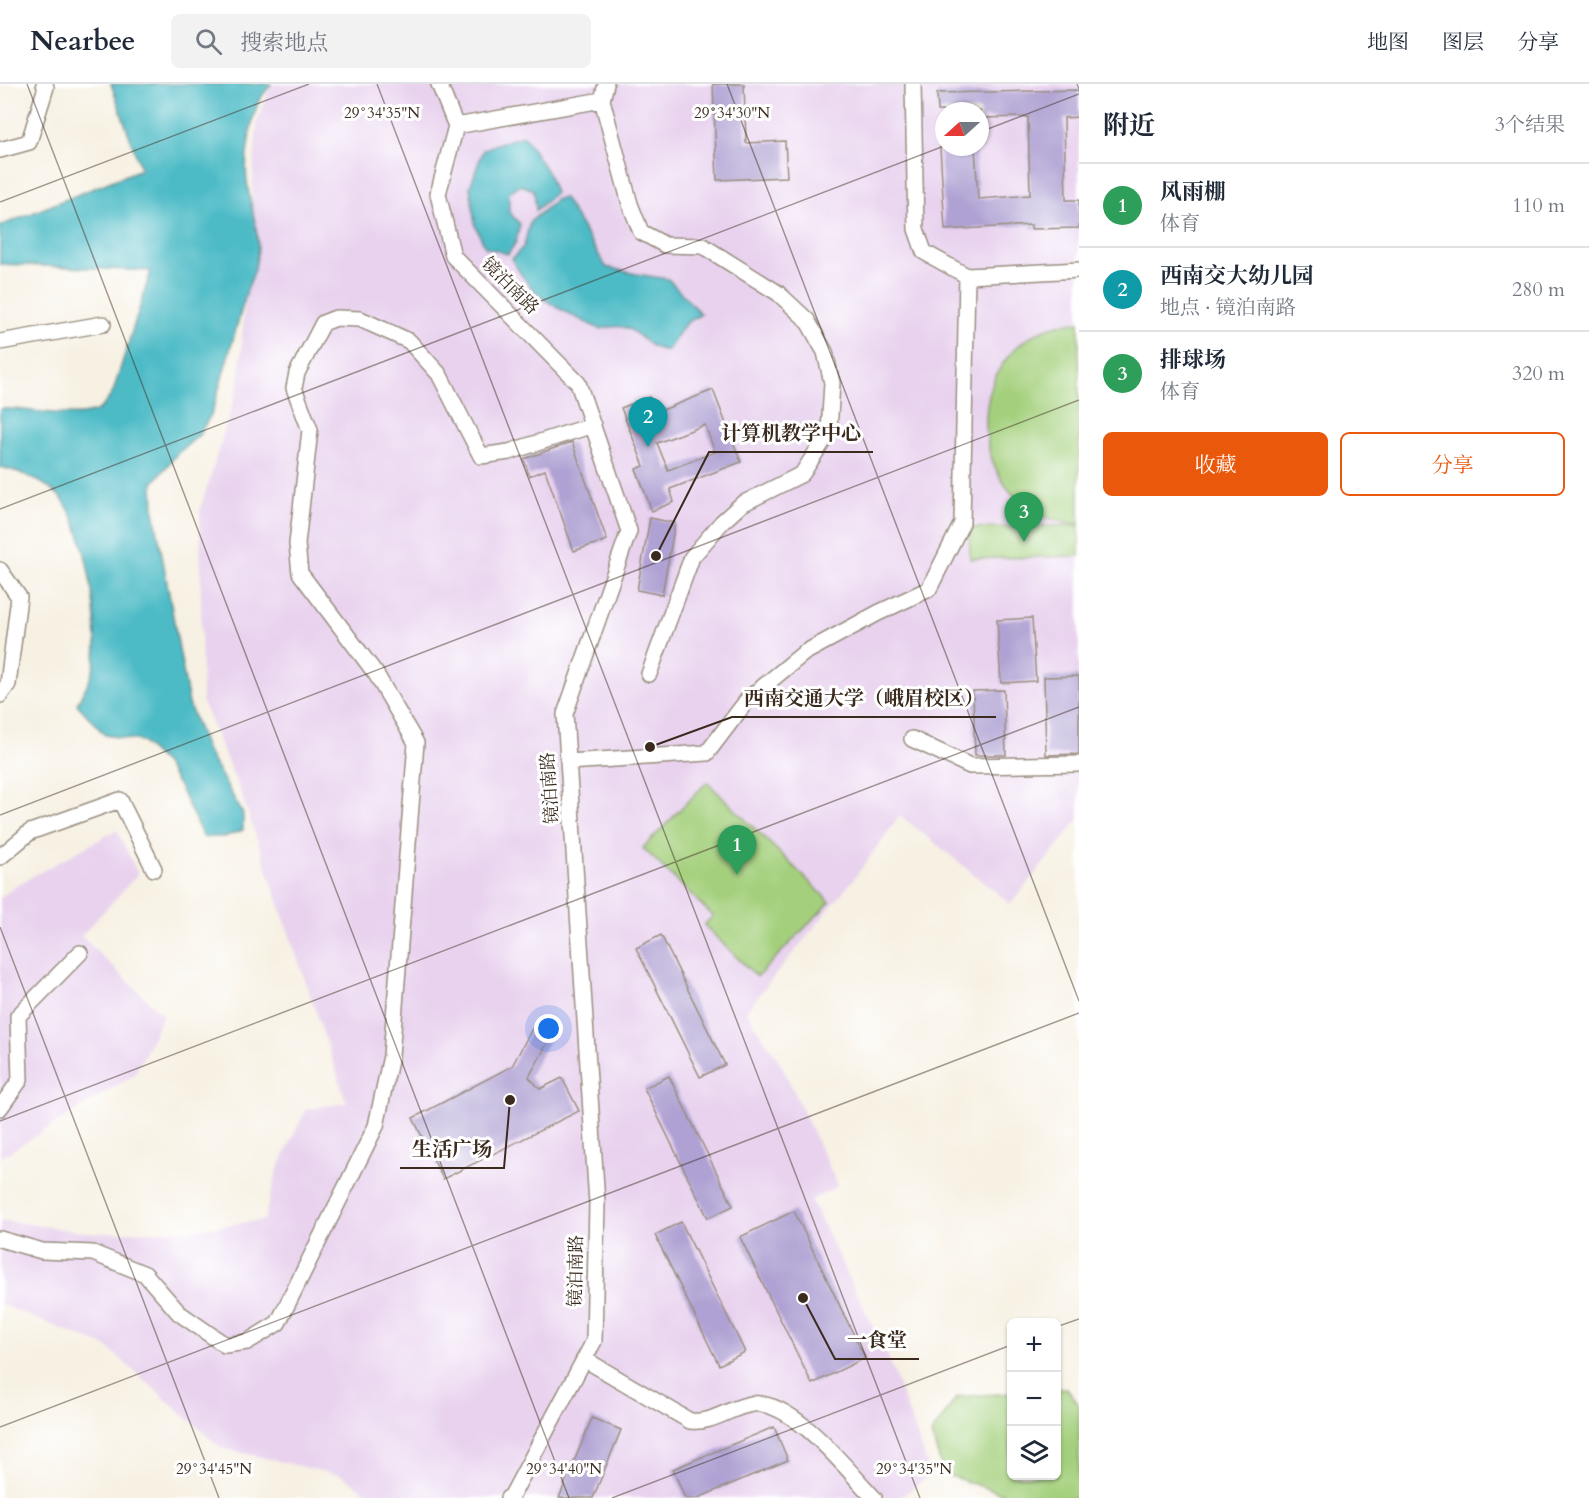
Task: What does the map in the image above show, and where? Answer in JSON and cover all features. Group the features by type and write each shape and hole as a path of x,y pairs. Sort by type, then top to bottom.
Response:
{"street":[{"path":"0,150 29,142 46,87 44,84"},
{"path":"439,84 456,126 602,100"},
{"path":"606,84 602,100 630,204 641,232 665,245 703,246 777,293 807,320 825,352 832,383 829,432 802,474 742,504 722,522 692,557 650,674"},
{"path":"913,84 916,229 924,252 967,276 1079,270"},
{"name":"镜泊南路","path":"456,126 438,194 453,256 578,382 629,531 565,714 597,1203 594,1341 513,1494"},
{"path":"568,762 707,753 748,699 804,653 878,613 929,590 962,523 967,276"},
{"path":"0,1239 42,1251 93,1253 145,1274 179,1313 225,1345 247,1342 278,1323 376,1126 391,1056 416,743 376,674 300,573 297,544 310,430 294,388 297,373 323,323 336,318 360,319 409,341 439,374 481,456 509,452 593,425"},
{"path":"0,342 103,324"},
{"path":"0,570 19,597 8,684 0,696"},
{"path":"912,739 970,766 1079,764"},
{"path":"1,851 30,832 120,800 154,869"},
{"path":"0,1108 20,1080 18,1016 80,953"},
{"path":"584,1359 690,1421 702,1422 753,1404 775,1407 805,1425 874,1498"}],"shaded area":[{"path":"271,84 1079,84 1079,819 1011,904 900,815 856,876 746,1011 781,1064 838,1186 811,1200 889,1359 931,1474 899,1498 374,1498 343,1476 221,1448 107,1347 0,1304 0,1220 92,1233 191,1230 264,1220 277,1171 306,1109 347,1103 241,793 202,702 200,510 239,383 257,122"},
{"path":"117,830 138,874 81,936 163,1015 135,1074 0,1158 0,898 15,886"}],"green space":[{"path":"1079,322 1079,524 1039,514 1010,490 992,459 986,423 992,387 1009,356 1038,332"},
{"path":"1079,525 1079,556 970,559 969,528"},
{"path":"707,782 830,902 757,977 704,925 713,916 643,848"},
{"path":"1067,1388 1079,1405 1079,1498 1016,1498 944,1474 931,1434 957,1397 1007,1393 1007,1480 1061,1480 1061,1389"}],"water":[{"path":"111,84 271,84 262,95 255,111 247,152 246,172 258,245 254,272 212,413 199,435 177,454 153,483 154,511 189,704 206,749 243,814 243,830 224,837 203,837 180,788 165,764 141,741 105,735 77,704 93,672 96,649 90,576 77,527 68,508 52,490 31,477 0,467 0,409 78,414 98,410 107,402 113,392 151,271 0,264 0,226 141,169"},
{"path":"524,136 548,173 555,193 536,210 534,190 520,185 509,192 509,212 520,224 516,242 508,254 485,247 475,225 470,187 483,150"},
{"path":"564,198 606,267 668,279 701,314 685,324 668,350 650,345 632,330 624,327 614,326 600,329 561,310 549,303 529,285 520,273 512,259 524,246 530,222 557,199"}],"building":[{"path":"713,84 744,84 746,143 785,141 787,177 717,180"},
{"path":"1079,90 1079,117 1064,118 1066,200 1079,200 1079,228 1031,229 1031,225 945,230 941,156 976,156 978,199 1030,195 1028,117 989,118 989,102 938,102 937,93"},
{"path":"713,390 741,462 670,489 674,502 652,511 636,469 644,466 621,408 649,397 655,413","holes":["705,425 715,452 668,470 657,443"]},
{"path":"572,442 607,540 574,551 545,470 529,476 524,459"},
{"path":"650,518 675,523 662,595 637,590"},
{"path":"1032,618 1036,681 1001,683 997,620"},
{"path":"1079,676 1079,754 1046,755 1044,677"},
{"path":"1004,690 1006,755 975,755 973,691"},
{"path":"661,935 725,1065 700,1077 636,948"},
{"path":"533,1027 552,1035 529,1077 540,1089 562,1078 579,1111 443,1179 413,1118 512,1066"},
{"path":"669,1076 733,1206 708,1218 644,1088"},
{"path":"794,1211 865,1358 812,1384 740,1237"},
{"path":"681,1222 745,1352 719,1365 655,1235"},
{"path":"592,1418 621,1430 593,1498 559,1498"},
{"path":"774,1427 788,1460 698,1498 685,1498 673,1469"}],"place":[{"name":"西南交大幼儿园","path":"648,447"},
{"name":"排球场","path":"1024,542"},
{"name":"计算机教学中心","path":"656,556"},
{"name":"西南交通大学（峨眉校区）","path":"650,747"},
{"name":"风雨棚","path":"737,875"},
{"name":"生活广场","path":"510,1100"},
{"name":"一食堂","path":"803,1298"}]}
